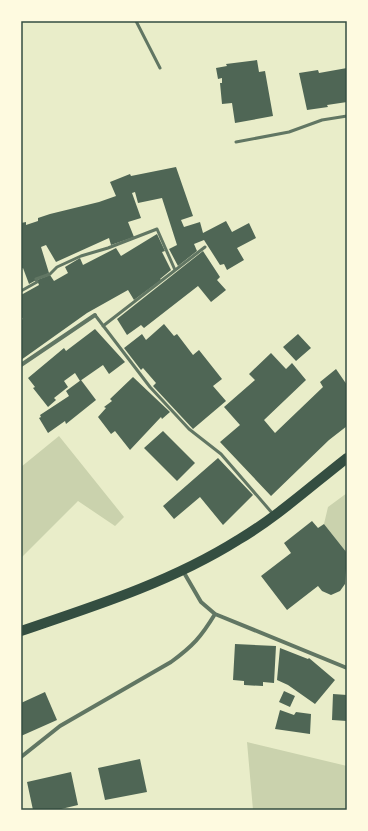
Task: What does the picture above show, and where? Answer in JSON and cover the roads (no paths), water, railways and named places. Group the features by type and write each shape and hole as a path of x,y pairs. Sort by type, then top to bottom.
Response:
{"main road":[{"path":"21,631 90,608 183,570 239,540 274,515 347,458"}],"street":[{"path":"21,365 95,315"},
{"path":"183,570 201,602 215,614 347,668"},
{"path":"21,757 60,726 171,662 187,651 203,634 215,614"}],"lane":[{"path":"136,21 160,68"},
{"path":"236,142 290,132 322,120 347,116"},
{"path":"21,291 36,282 36,279 50,274 57,267 157,229 175,270"},
{"path":"103,326 205,247"},
{"path":"95,315 150,387 189,429 221,454 274,515"}]}
